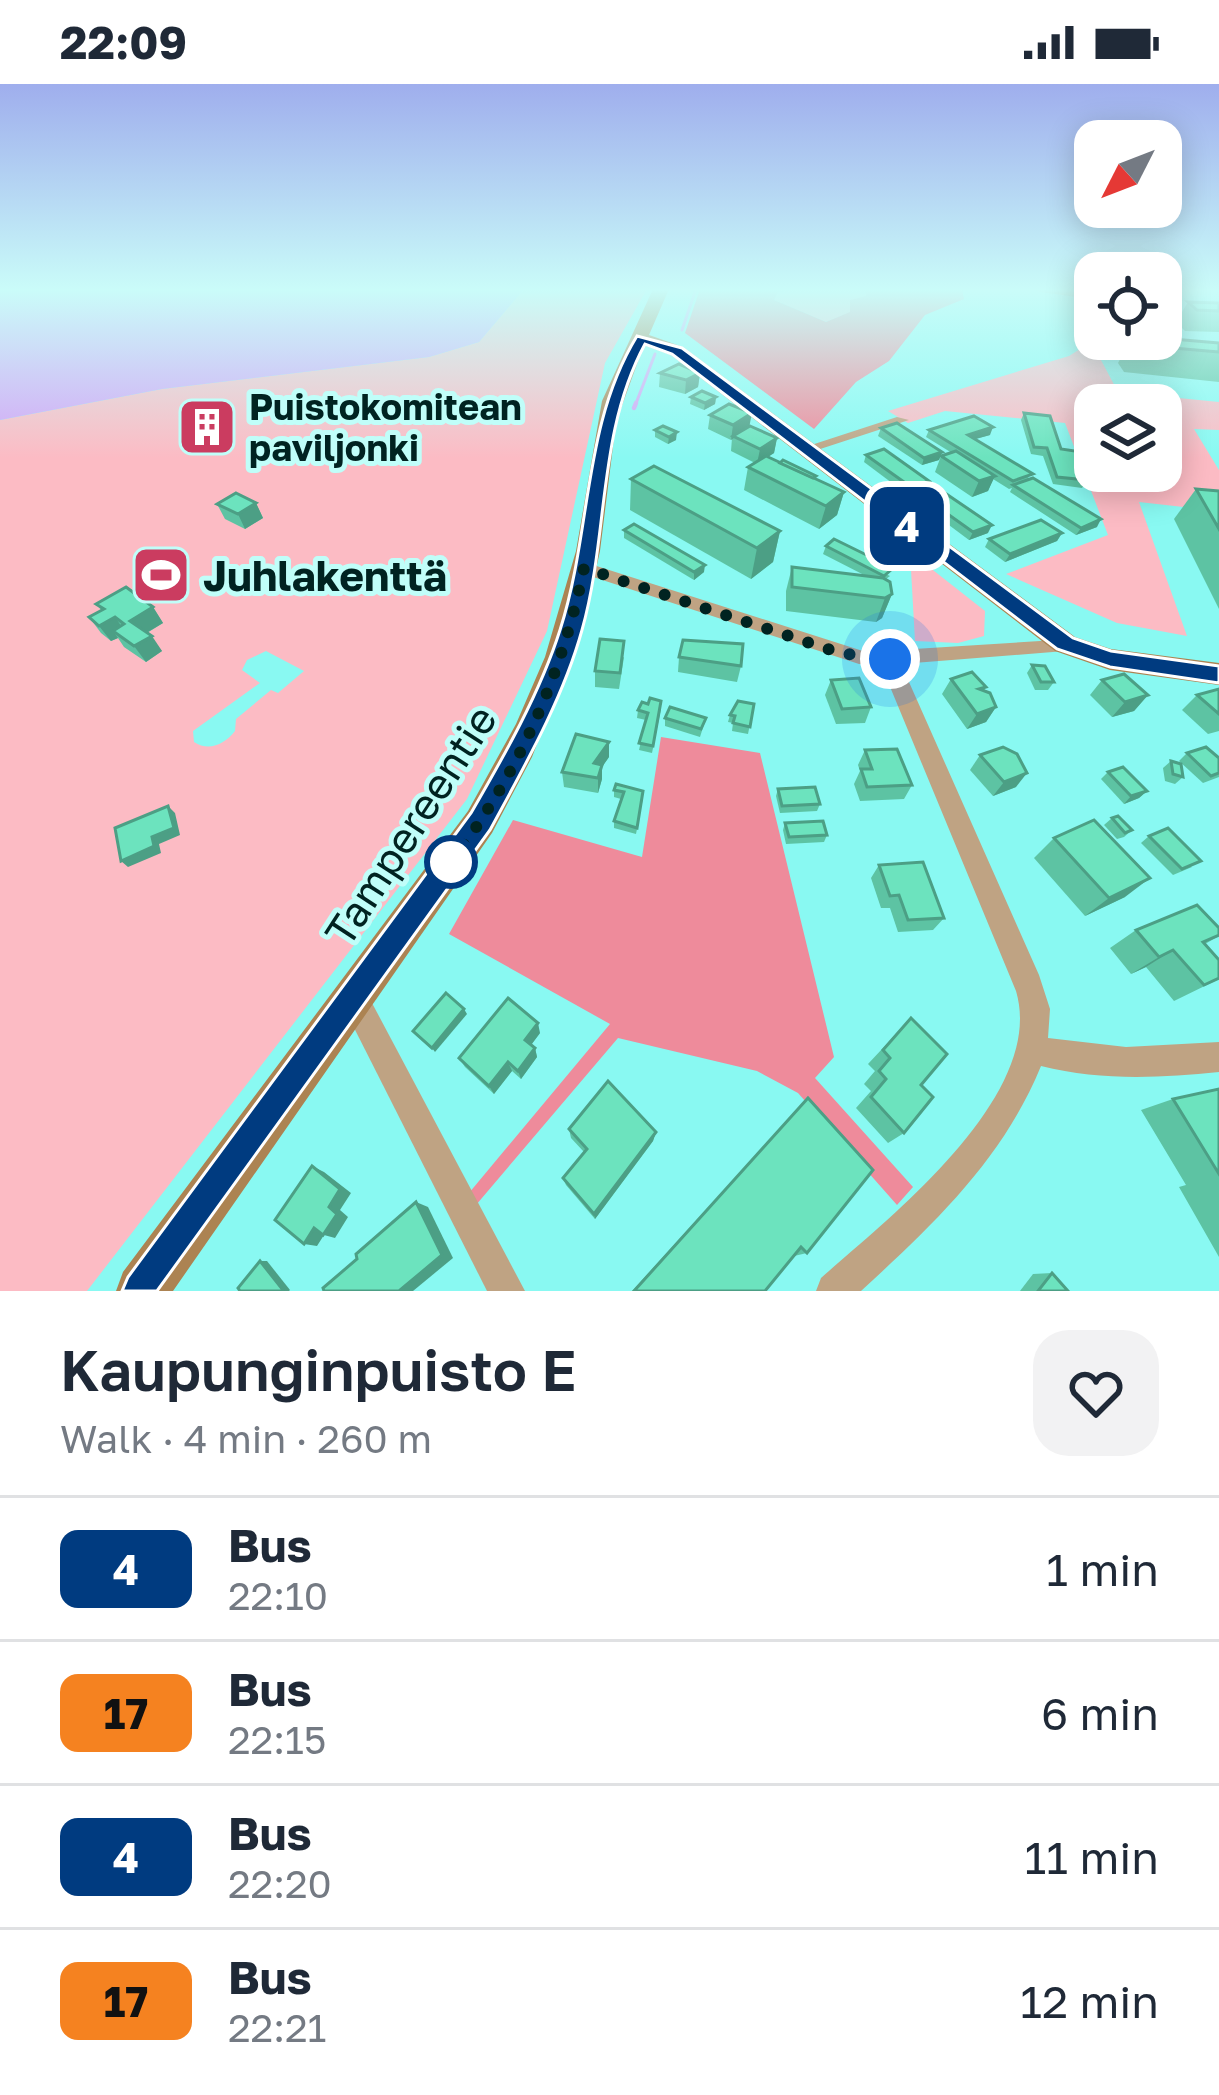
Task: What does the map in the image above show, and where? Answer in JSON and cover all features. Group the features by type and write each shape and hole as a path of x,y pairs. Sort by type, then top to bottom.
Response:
{"main road":[{"name":"Tampereentie","path":"142,1291 480,822 515,760 563,654 584,568 602,444 618,381 638,345"},
{"path":"662,345 677,351 1065,644 1110,659 1219,674"}],"street":[{"path":"806,449 902,419"},
{"path":"584,568 840,653 890,659 927,651 1065,644"},
{"path":"834,1291 910,1222 977,1148 1026,1075 1037,1015 1025,975 890,659"},
{"path":"354,998 508,1291"},
{"path":"1033,1049 1080,1063 1122,1066 1219,1057"}],"shaded area":[{"path":"0,345 468,345 429,357 162,389 0,420"},
{"path":"468,345 615,345 605,363 547,631 467,799 87,1291 0,1291 0,420 162,389 429,357","holes":["266,651 304,671 278,693 271,690 236,719 235,731 222,743 205,746 194,742 193,731 260,683 242,670 247,660"]},
{"path":"702,345 901,345 889,361 856,382 814,429"},
{"path":"1074,353 1074,360 1101,360 1114,384 1074,384 1074,446 1065,423 945,411 908,423 888,411"},
{"path":"1182,398 1219,402 1219,430 1194,429 1219,470 1219,511 1139,502 1187,636 1117,623 1006,574 1108,535 1091,492 1182,492"},
{"path":"910,552 985,611 984,636 958,643 915,641"},
{"path":"661,737 760,753 834,1057 815,1078 913,1187 897,1205 798,1093 757,1071 618,1038 476,1205 469,1193 610,1024 449,934 513,820 642,857"}],"building":[{"path":"1182,345 1219,345 1219,352 1182,349"},
{"path":"679,364 700,373 686,380 660,373"},
{"path":"702,391 716,397 705,403 691,397"},
{"path":"729,404 752,413 733,425 710,415"},
{"path":"1024,413 1050,416 1061,449 1074,451 1074,479 1057,477 1047,448 1034,447"},
{"path":"974,416 993,427 968,435 1033,474 1013,481 929,430"},
{"path":"897,423 942,452 924,458 881,428"},
{"path":"663,426 677,432 669,437 655,430"},
{"path":"750,426 777,438 760,449 733,436"},
{"path":"884,449 929,481 911,487 866,455"},
{"path":"956,451 995,476 979,481 941,456"},
{"path":"766,456 844,492 826,506 748,467"},
{"path":"783,460 816,476 780,463"},
{"path":"654,466 780,531 757,548 631,479"},
{"path":"1033,478 1101,519 1081,528 1013,485"},
{"path":"939,489 992,525 973,532 921,495"},
{"path":"1196,489 1219,491 1219,529"},
{"path":"236,493 256,503 238,514 217,504"},
{"path":"1041,520 1062,533 1010,554 989,539"},
{"path":"634,524 705,565 694,572 624,530"},
{"path":"834,539 893,568 884,576 826,546"},
{"path":"792,567 883,578 890,582 892,594 885,598 792,587"},
{"path":"126,587 153,607 130,621 152,636 134,646 113,631 124,624 115,617 99,626 89,617 104,609 96,604"},
{"path":"600,639 624,641 620,673 595,671"},
{"path":"683,640 743,644 741,666 679,657"},
{"path":"1032,665 1045,666 1054,682 1041,682"},
{"path":"972,672 986,687 979,689 990,693 996,707 977,714 951,679"},
{"path":"1124,674 1148,695 1125,702 1102,680"},
{"path":"859,678 871,707 842,709 831,680"},
{"path":"1219,689 1219,714 1197,695"},
{"path":"650,698 661,701 653,746 639,743 648,713 638,710"},
{"path":"738,701 754,704 750,727 733,723 735,716 730,715"},
{"path":"670,707 706,718 701,729 665,718"},
{"path":"576,734 609,742 594,763 602,765 598,778 562,772"},
{"path":"1003,747 1017,754 1027,773 1004,782 980,755"},
{"path":"1206,747 1219,758 1219,773 1211,776 1187,753"},
{"path":"897,749 912,785 867,787 861,769 872,769 865,750"},
{"path":"1171,761 1181,764 1183,777 1173,774"},
{"path":"1123,767 1147,791 1131,796 1108,772"},
{"path":"616,784 643,791 637,828 614,821 624,792 614,790"},
{"path":"815,787 820,804 782,806 778,789"},
{"path":"168,806 174,828 152,837 154,846 121,861 115,828"},
{"path":"1118,816 1132,830 1125,833 1112,818"},
{"path":"1094,820 1150,878 1109,898 1054,838"},
{"path":"823,821 827,835 789,837 785,823"},
{"path":"1168,828 1201,861 1182,869 1149,836"},
{"path":"923,862 944,918 908,920 899,895 890,896 879,865"},
{"path":"1197,905 1219,928 1219,935 1203,942 1219,960 1219,978 1204,985 1173,950 1159,957 1136,930"},
{"path":"446,993 464,1009 432,1048 413,1031"},
{"path":"508,998 538,1023 525,1040 535,1048 518,1071 508,1062 489,1086 459,1058"},
{"path":"911,1018 947,1054 921,1085 933,1097 904,1133 871,1097 886,1079 879,1071 890,1058 883,1050"},
{"path":"608,1081 656,1132 594,1214 563,1178 587,1149 569,1129"},
{"path":"1219,1089 1219,1174 1173,1099"},
{"path":"808,1098 873,1170 807,1253 801,1247 765,1291 634,1291"},
{"path":"312,1166 340,1189 329,1207 337,1214 323,1235 314,1228 304,1244 275,1220"},
{"path":"416,1202 442,1255 399,1291 324,1291 357,1259 356,1254"},
{"path":"260,1261 283,1290 282,1291 240,1291"},
{"path":"1052,1273 1068,1291 1038,1291"}],"waterway":[{"path":"635,406 655,354"},
{"path":"634,408 636,403"}],"bus line":[{"name":"4","path":"142,1291 480,822 536,720 571,632 588,553 602,444 618,381 638,345"},
{"name":"4","path":"667,345 1065,644 1110,659 1219,674"}],"place":[{"name":"Puistokomitean paviljonki","path":"207,427"},
{"name":"Juhlakenttä","path":"161,575"}],"route":[{"path":"451,862 480,822 536,720 571,632 584,568 840,653 890,659"}]}
